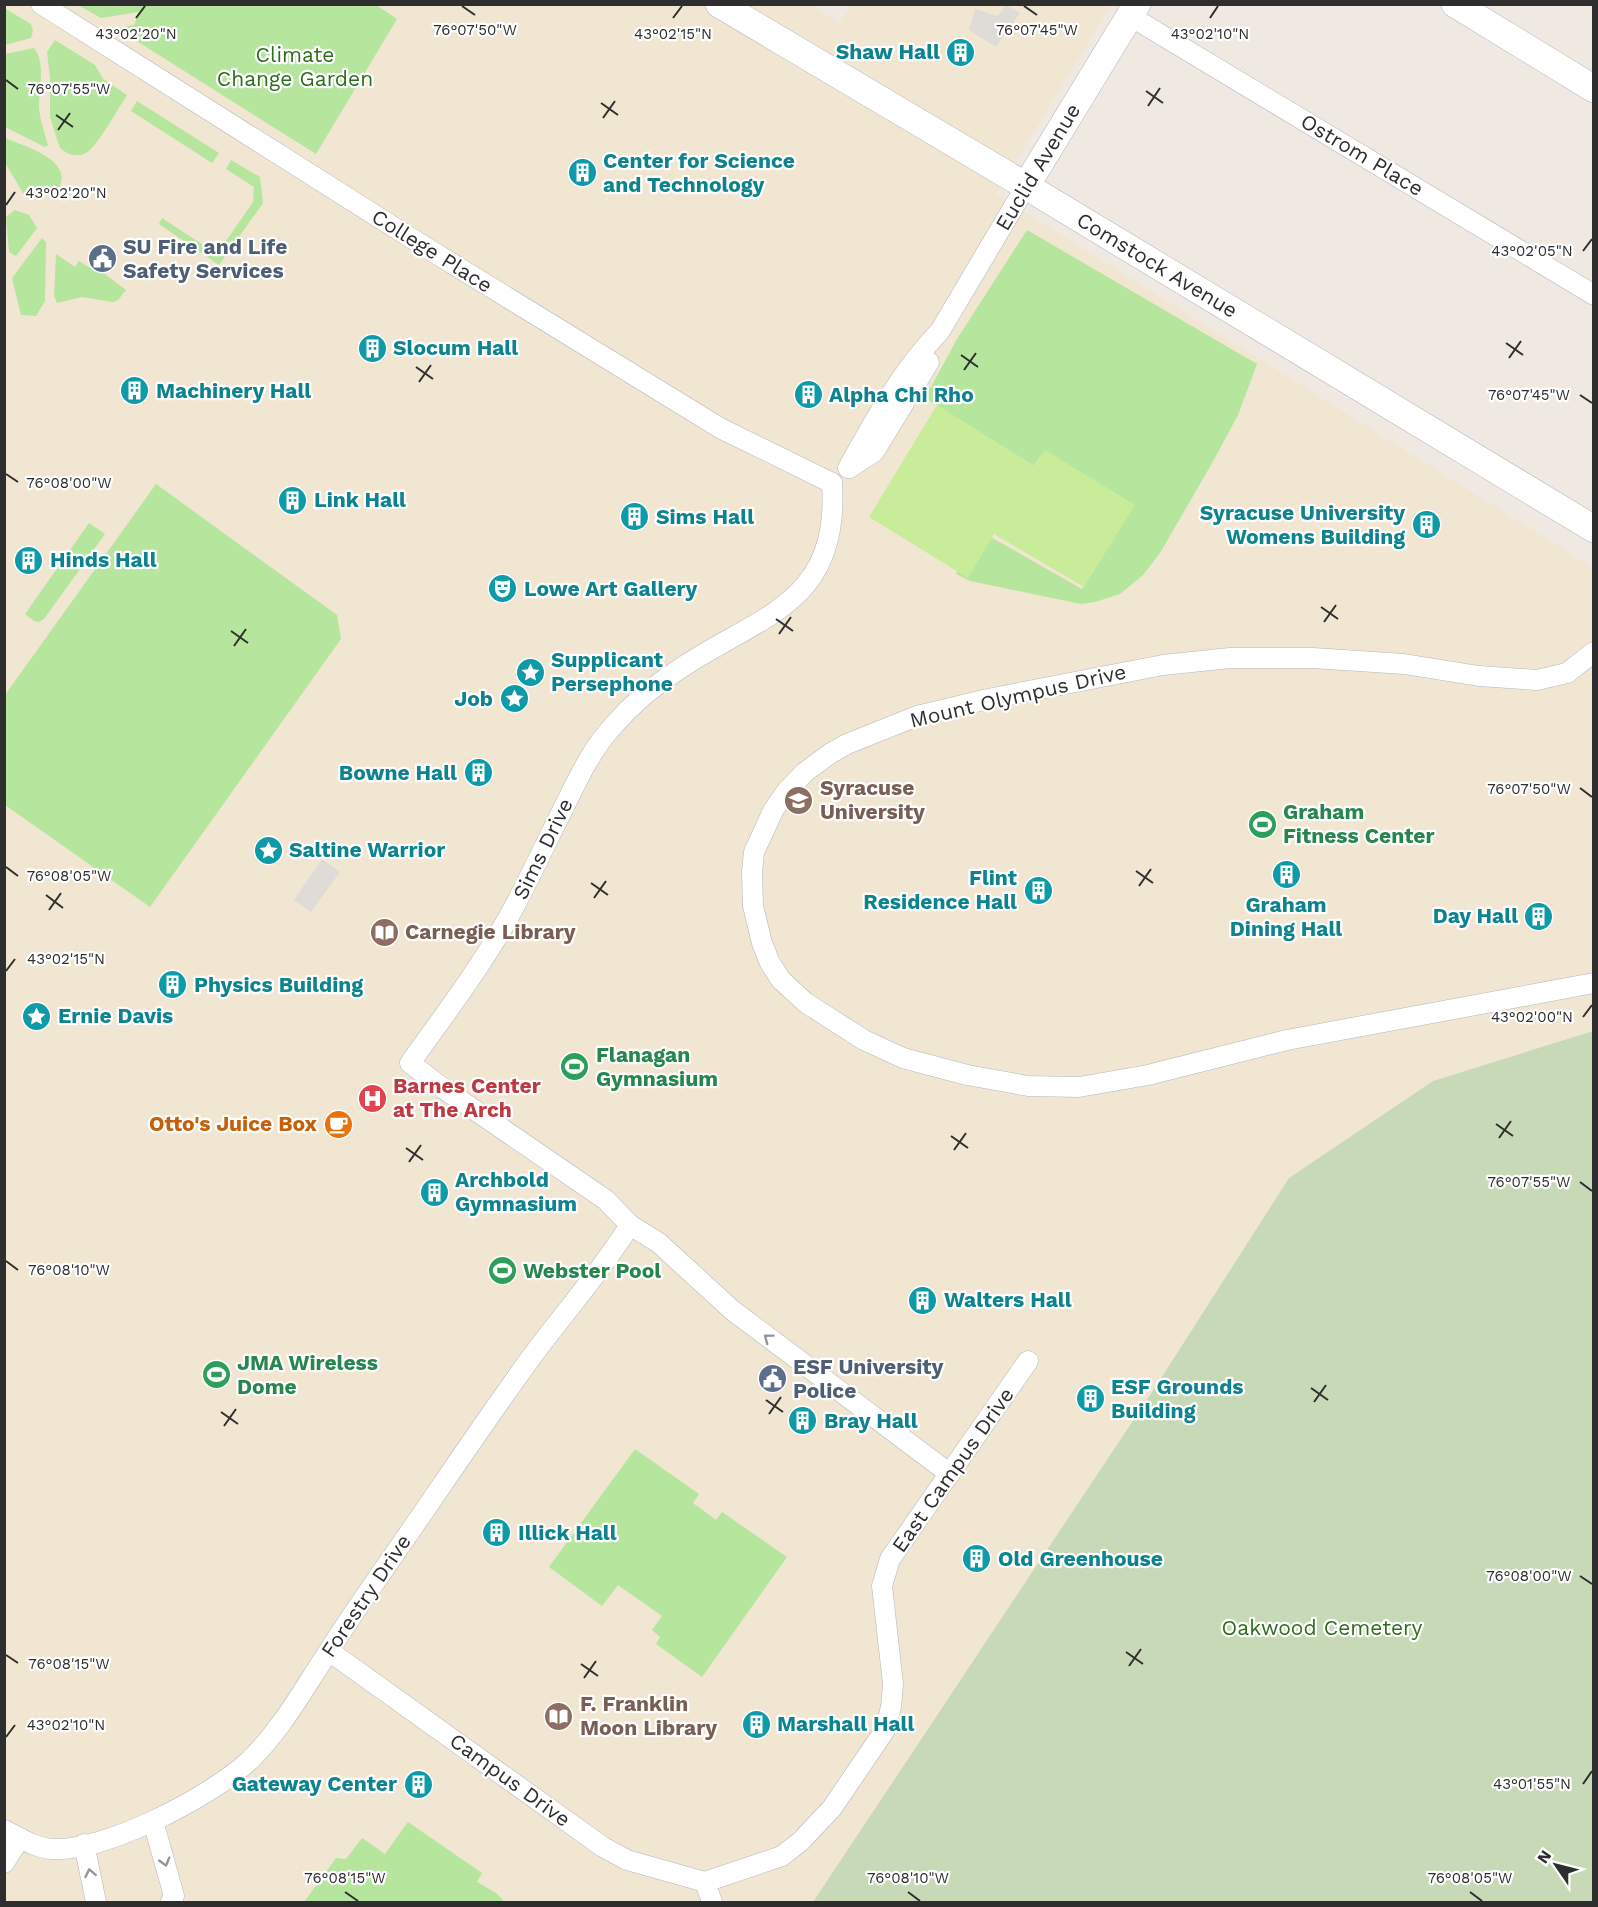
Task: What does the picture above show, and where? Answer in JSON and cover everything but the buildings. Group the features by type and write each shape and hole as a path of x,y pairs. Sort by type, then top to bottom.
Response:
{"street":[{"name":"College Place","path":"41,4 374,216 720,428 832,483"},
{"name":"Comstock Avenue","path":"719,4 1026,186 1593,529"},
{"path":"1455,4 1593,89"},
{"name":"Euclid Avenue","path":"832,483 848,468 869,428 921,351 940,331 1133,10"},
{"name":"Ostrom Place","path":"1133,10 1593,296"},
{"name":"Sims Drive","path":"630,1225 606,1200 444,1089 410,1063 480,967 513,910 591,754 613,726 638,701 678,670 771,616 794,599 813,576 823,557 831,528 834,510 832,483"},
{"name":"Mount Olympus Drive","path":"1593,652 1568,673 1537,680 1479,676 1404,664 1313,658 1230,658 1163,665 988,699 917,716 847,744 805,772 774,809 754,852 752,872 753,906 762,943 770,963 781,980 806,1003 864,1040 903,1058 967,1075 1028,1086 1079,1087 1148,1075 1287,1040 1593,983"},
{"path":"630,1225 659,1243 732,1310 950,1474"},
{"name":"Forestry Drive","path":"12,1834 45,1848 69,1848 114,1836 166,1816 220,1783 248,1761 278,1731 329,1651 529,1360 607,1261 630,1225"},
{"name":"East Campus Drive","path":"705,1882 782,1856 801,1841 831,1808 885,1730 891,1707 893,1684 882,1586 890,1559 1028,1361"},
{"name":"Campus Drive","path":"329,1651 603,1847 627,1860 705,1882"},
{"path":"153,1821 174,1896 171,1902"},
{"path":"4,1863 12,1834"},
{"path":"84,1844 96,1902"},
{"path":"705,1882 712,1902"}],"shaded area":[{"name":"Syracuse University","path":"811,4 839,24 851,5 1111,5 996,194 1593,568 1593,1031 1433,1081 1289,1178 1158,1383 813,1902 5,1902 5,5"},
{"path":"1006,5 1020,13 996,47 969,30 975,9 998,16"},
{"path":"322,859 340,872 311,912 294,900"}],"green space":[{"name":"Climate Change Garden","path":"78,5 376,5 397,19 316,154 116,28 134,25 139,12 101,18"},
{"path":"4,8 31,24 33,31 31,38 5,45"},
{"path":"55,40 95,65 103,79 127,95 96,143 86,153 79,155 72,155 60,148 50,117 47,52"},
{"path":"34,48 38,54 41,69 39,108 48,145 45,147 5,127 5,54"},
{"path":"137,101 219,153 212,163 131,111"},
{"path":"5,138 34,150 54,162 62,178 59,188 25,196 5,163"},
{"path":"231,160 260,177 263,203 219,265 159,224 162,218 217,254 253,202 254,187 226,169"},
{"path":"15,210 29,215 37,228 16,256 9,252 6,217"},
{"path":"1027,230 1257,364 1238,415 1160,553 1143,575 1120,594 1095,602 1081,604 970,581 956,574 982,532 1082,589 1130,508 1041,455 1034,466 925,398 957,339"},
{"path":"42,238 46,242 45,301 36,316 21,315 12,278"},
{"path":"56,254 75,267 79,261 90,268 93,265 126,290 118,300 113,302 82,297 57,303 54,296"},
{"path":"937,405 1034,466 1045,450 1135,505 1084,587 994,534 968,578 869,517"},
{"path":"156,484 337,615 341,639 150,907 5,805 5,695"},
{"path":"89,523 105,534 44,619 39,622 34,621 25,614"},
{"name":"Oakwood Cemetery","path":"1593,1031 1593,1902 813,1902 1158,1383 1289,1178 1433,1081"},
{"path":"635,1449 699,1494 693,1503 716,1520 722,1512 787,1557 702,1677 656,1644 660,1637 652,1630 662,1616 618,1585 602,1606 549,1567"},
{"path":"408,1822 482,1873 477,1882 496,1893 505,1902 304,1902 336,1858 346,1859 362,1838 385,1854"}],"place":[{"name":"Shaw Hall","path":"961,52"},
{"name":"Center for Science and Technology","path":"582,173"},
{"name":"SU Fire and Life Safety Services","path":"102,259"},
{"name":"Slocum Hall","path":"372,348"},
{"name":"Machinery Hall","path":"135,391"},
{"name":"Alpha Chi Rho","path":"808,395"},
{"name":"Link Hall","path":"293,500"},
{"name":"Sims Hall","path":"635,517"},
{"name":"Syracuse University Womens Building","path":"1426,525"},
{"name":"Hinds Hall","path":"29,560"},
{"name":"Lowe Art Gallery","path":"503,589"},
{"name":"Supplicant Persephone","path":"530,672"},
{"name":"Job","path":"514,699"},
{"name":"Bowne Hall","path":"478,773"},
{"name":"Syracuse University","path":"799,800"},
{"name":"Graham Fitness Center","path":"1262,824"},
{"name":"Saltine Warrior","path":"268,850"},
{"name":"Graham Dining Hall","path":"1286,874"},
{"name":"Flint Residence Hall","path":"1038,890"},
{"name":"Day Hall","path":"1539,916"},
{"name":"Carnegie Library","path":"384,932"},
{"name":"Physics Building","path":"173,985"},
{"name":"Ernie Davis","path":"37,1016"},
{"name":"Flanagan Gymnasium","path":"575,1067"},
{"name":"Barnes Center at The Arch","path":"372,1098"},
{"name":"Otto's Juice Box","path":"338,1124"},
{"name":"Archbold Gymnasium","path":"434,1192"},
{"name":"Webster Pool","path":"502,1271"},
{"name":"Walters Hall","path":"923,1300"},
{"name":"JMA Wireless Dome","path":"216,1375"},
{"name":"ESF University Police","path":"772,1379"},
{"name":"ESF Grounds Building","path":"1090,1399"},
{"name":"Bray Hall","path":"803,1421"},
{"name":"Illick Hall","path":"497,1533"},
{"name":"Old Greenhouse","path":"977,1559"},
{"name":"F. Franklin Moon Library","path":"559,1716"},
{"name":"Marshall Hall","path":"756,1724"},
{"name":"Gateway Center","path":"418,1784"}]}
